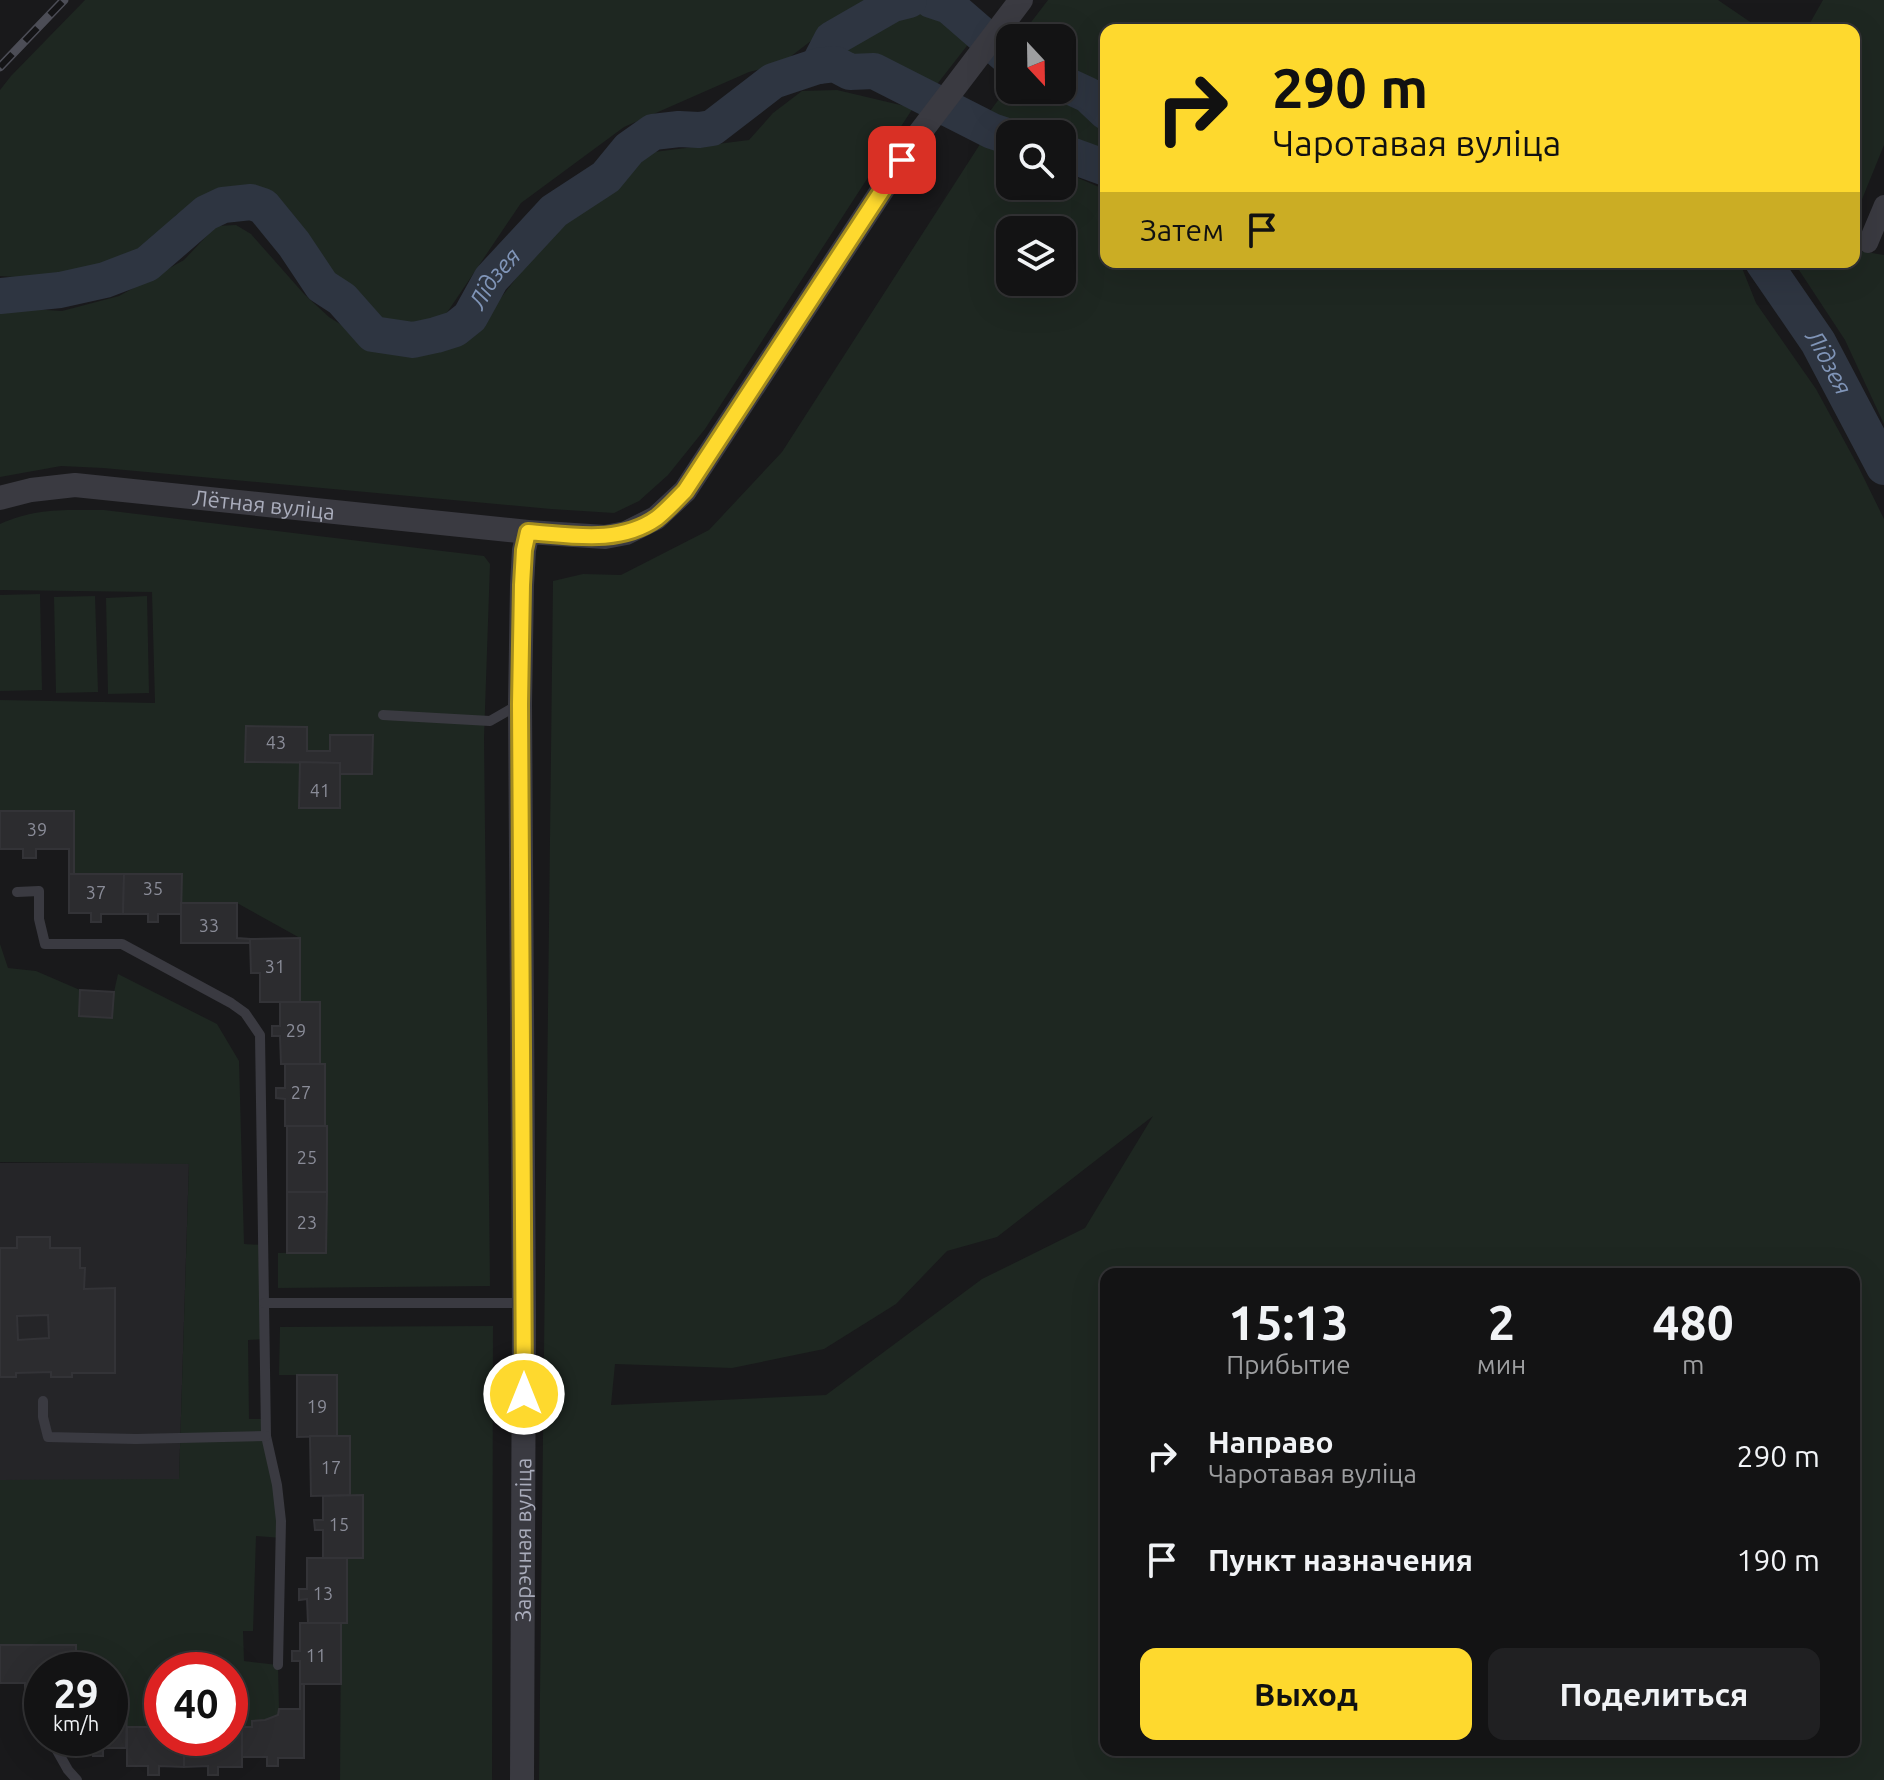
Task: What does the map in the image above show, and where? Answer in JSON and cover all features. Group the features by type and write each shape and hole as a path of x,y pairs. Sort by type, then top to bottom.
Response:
{"street":[{"name":"Лётная вуліца","path":"0,498 31,490 75,485 528,532 605,537 626,533 656,518 685,491 919,134 1021,0"},
{"path":"1868,243 1884,205"},
{"name":"Зарэчная вуліца","path":"522,1780 524,1303 520,704 522,585 528,532"}],"lane":[{"path":"383,715 490,721 520,704"},
{"path":"17,892 39,891 39,919 45,944 122,944 231,1003 245,1013 260,1035 266,1436 281,1521 278,1665"},
{"path":"264,1303 524,1303"},
{"path":"43,1401 48,1437 136,1439 266,1436"},
{"path":"60,1756 77,1780"}],"shaded area":[{"path":"85,0 880,0 816,37 781,64 749,72 624,127 521,203 440,323 400,328 381,321 346,297 303,240 260,198 204,200 176,215 158,237 108,268 58,280 0,276 0,90"},
{"path":"1048,0 1718,0 1753,24 1100,24 1100,88 1076,77 1076,24 1030,24"},
{"path":"1823,0 1884,0 1884,145 1860,204 1860,24 1809,24"},
{"path":"923,2 946,13 973,38 931,92 874,67 852,67 826,61 837,43 896,10"},
{"path":"837,90 913,108 705,429 668,475 639,501 614,513 103,468 61,466 0,477 0,307 62,311 119,296 184,260 216,226 236,225 251,234 304,294 329,317 368,342 399,352 450,346 483,321 551,233 654,152 749,140 773,113 802,91"},
{"path":"996,103 1070,104 1100,127 1100,160 1076,151 1076,120 996,122 985,118"},
{"path":"984,138 996,143 996,200 1076,200 1076,177 1100,187 1100,268 1742,268 1756,303 1816,389 1884,519 1884,1780 539,1780 553,581 583,574 621,575 709,530 782,452","holes":["1153,1116 1085,1228 982,1279 826,1395 611,1405 615,1364 732,1368 824,1349 896,1304 947,1251 997,1237"]},
{"path":"1860,251 1884,255 1884,424 1845,340 1797,268 1860,268"},
{"path":"104,510 484,556 490,564 484,738 490,1286 278,1288 278,1253 326,1252 327,1127 325,1064 320,1064 320,1002 300,1002 300,938 237,903 181,903 181,874 74,874 74,811 0,811 0,700 155,703 152,592 0,590 0,524 38,512"},
{"path":"40,594 42,690 0,691 0,595"},
{"path":"95,596 98,692 56,693 54,597"},
{"path":"147,596 149,693 108,694 106,598"},
{"path":"0,944 8,968 36,971 80,990 79,1016 112,1018 118,974 217,1024 239,1061 244,1244 263,1245 264,1339 248,1340 249,1419 266,1419 282,1538 256,1536 253,1631 243,1631 244,1652 144,1652 144,1727 128,1727 128,1652 76,1652 76,1645 0,1645 0,1480 179,1479 189,1164 0,1162"},
{"path":"0,1163 189,1163 179,1480 0,1480"},
{"path":"493,1326 492,1780 340,1780 341,1623 347,1622 347,1558 362,1495 350,1495 350,1437 337,1436 337,1375 279,1375 280,1327"},
{"path":"248,1661 278,1665 278,1715 248,1727"}],"building":[{"path":"246,726 307,727 307,751 330,751 330,735 373,735 372,774 340,774 340,763 245,762"},
{"path":"300,762 340,763 340,808 299,808"},
{"path":"0,811 74,811 74,874 69,874 69,849 36,849 36,858 23,858 23,849 0,849"},
{"path":"69,874 124,874 123,914 101,914 101,922 91,922 91,913 69,913"},
{"path":"124,874 182,874 181,914 158,914 158,922 148,922 148,914 123,914"},
{"path":"181,903 237,903 237,938 250,939 251,943 181,943"},
{"path":"300,938 300,1002 260,1002 260,973 251,973 250,939"},
{"path":"80,990 114,992 112,1018 79,1016"},
{"path":"280,1002 320,1002 320,1064 281,1064 280,1036 272,1036 272,1026 280,1026"},
{"path":"285,1064 325,1064 325,1126 285,1126 285,1099 276,1098 276,1088 285,1088"},
{"path":"287,1126 327,1126 327,1192 287,1192"},
{"path":"287,1192 327,1192 326,1253 287,1253"},
{"path":"17,1237 50,1237 50,1248 80,1248 80,1268 85,1268 84,1289 115,1288 115,1373 72,1373 72,1377 51,1377 51,1372 16,1373 16,1377 0,1377 0,1248 17,1248","holes":["48,1315 49,1338 18,1340 17,1316"]},
{"path":"297,1375 337,1375 337,1436 297,1437"},
{"path":"310,1436 350,1436 350,1495 311,1496"},
{"path":"363,1495 363,1558 323,1558 323,1530 315,1530 314,1520 323,1520 323,1496"},
{"path":"307,1558 347,1558 347,1623 308,1623 307,1599 299,1600 299,1589 307,1589"},
{"path":"300,1623 341,1623 341,1684 300,1684 300,1661 292,1661 292,1651 300,1651"},
{"path":"0,1645 76,1645 76,1652 24,1652 24,1683 0,1683"},
{"path":"300,1684 304,1684 304,1758 278,1758 278,1766 267,1766 267,1757 241,1757 248,1756 248,1727 252,1727 252,1721 278,1715 279,1709 300,1709"},
{"path":"128,1727 144,1727 144,1756 184,1756 184,1767 159,1766 159,1775 148,1775 148,1766 127,1766"},
{"path":"184,1756 242,1756 242,1767 218,1767 218,1775 208,1775 208,1766 184,1767"}],"waterway":[{"path":"818,66 832,39 893,4 909,0"},
{"path":"931,0 949,6 996,47"},
{"name":"Лідзея","path":"0,296 60,290 105,280 147,264 206,213 223,205 251,202 263,206 322,286 342,299 373,334 413,340 455,329 470,317 491,279 554,211 606,177 629,149 653,132 712,128 773,81 818,66 835,64 850,72 874,71 996,132"},
{"path":"1076,89 1100,106"},
{"name":"Лідзея","path":"1076,157 1100,166"},
{"name":"Лідзея","path":"1767,268 1818,342 1884,467"}],"railway":[{"path":"0,67 64,0"}],"route":[{"path":"524,1394 520,704 522,585 528,532 605,537 626,533 656,518 685,491 902,160"}]}
